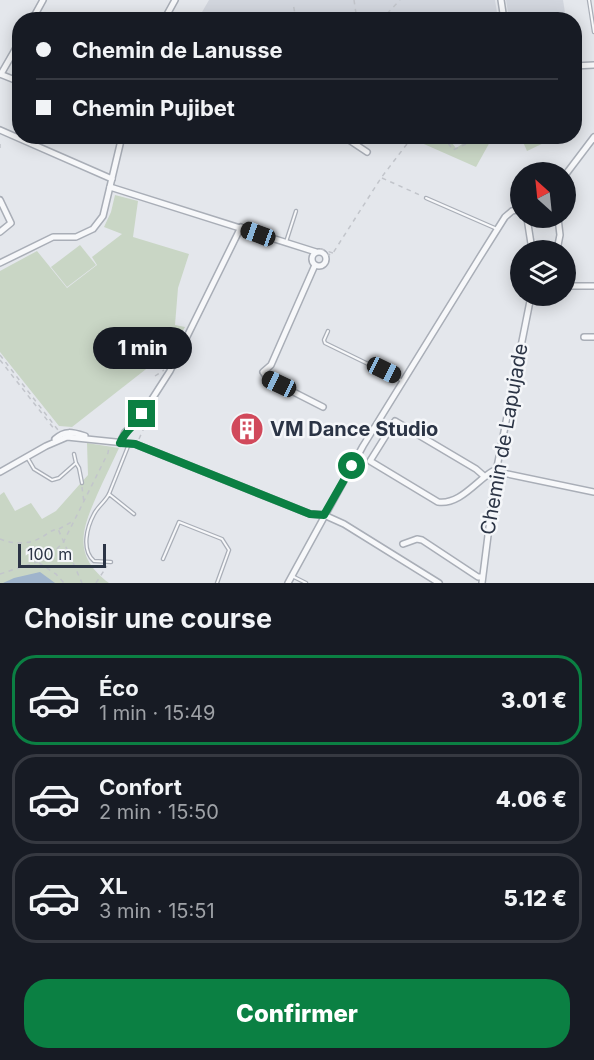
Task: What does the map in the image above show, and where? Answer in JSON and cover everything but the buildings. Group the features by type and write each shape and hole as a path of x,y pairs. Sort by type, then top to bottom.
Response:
{"street":[{"path":"1,74 12,55"},
{"path":"575,162 594,136"},
{"path":"32,144 112,179"},
{"path":"0,255 2,262 53,237 76,237 93,229 103,216 120,144"},
{"path":"355,144 367,152"},
{"path":"110,187 323,253 326,256 324,263 320,266 315,265"},
{"path":"0,200 11,223 0,232"},
{"path":"288,583 363,446 497,229 510,213"},
{"path":"120,443 125,432 138,421 170,371 241,227"},
{"path":"315,265 311,257 316,252"},
{"path":"315,265 271,366 263,372 268,379 323,407"},
{"path":"576,286 594,286"},
{"name":"Chemin de Lapujade","path":"482,580 496,472 529,306"},
{"path":"584,337 594,337"},
{"path":"484,476 395,421 370,461 427,496 443,503 474,487 484,476 493,471 594,492"},
{"path":"0,472 66,432 74,432 93,439 129,444 310,514 324,515 369,538 439,583"},
{"path":"403,544 417,539 422,540 482,580"}],"lane":[{"path":"589,0 594,32"},
{"path":"426,198 497,229"},
{"path":"285,242 296,211"},
{"path":"328,331 325,343 404,381"},
{"path":"111,562 91,559 87,544 88,528 94,514 109,494 129,444"},
{"path":"74,454 82,483"},
{"path":"27,457 34,469 52,480 59,478 76,463"},
{"path":"109,494 134,514"},
{"path":"163,559 179,522 222,539 230,550 217,583"},
{"path":"292,575 306,583"}],"path":[{"path":"389,12 400,0"},
{"path":"293,3 295,12"},
{"path":"326,256 333,253 381,178 406,144"},
{"path":"449,144 453,150"},
{"path":"450,154 463,144"},
{"path":"381,178 426,198"},
{"path":"0,355 58,432 0,360"},
{"path":"155,375 167,368 165,373"},
{"path":"0,574 38,562 53,554 63,543 84,504 110,444"},
{"path":"82,483 84,504"},
{"path":"0,539 10,543 39,540 50,531 76,520"},
{"path":"58,529 82,583"},
{"path":"38,562 56,574 64,583"},
{"path":"96,583 111,562"}],"shaded area":[{"path":"209,0 495,0 497,12 202,12"},
{"path":"506,0 563,0 565,12 508,12"}],"green space":[{"path":"424,144 453,144 456,148 462,144 489,144 476,167"},
{"path":"524,144 542,144 527,151"},
{"path":"115,195 138,201 133,237 189,254 178,288 175,325 185,327 173,348 72,427 59,426 0,352 0,271 37,251 67,288 97,265 92,257 122,234 104,227"},
{"path":"80,245 96,265 67,287 51,267"},
{"path":"87,443 119,448 91,508 84,532 85,553 97,573 109,583 0,583 0,495 4,492 15,511 31,503 42,519 56,511 88,475"}],"water":[{"path":"40,572 55,583 3,583 14,578"}],"place":[{"name":"VM Dance Studio","path":"247,429"}],"route":[{"path":"142,414 138,421 125,432 120,443 135,444 310,514 324,515 352,466"}]}
